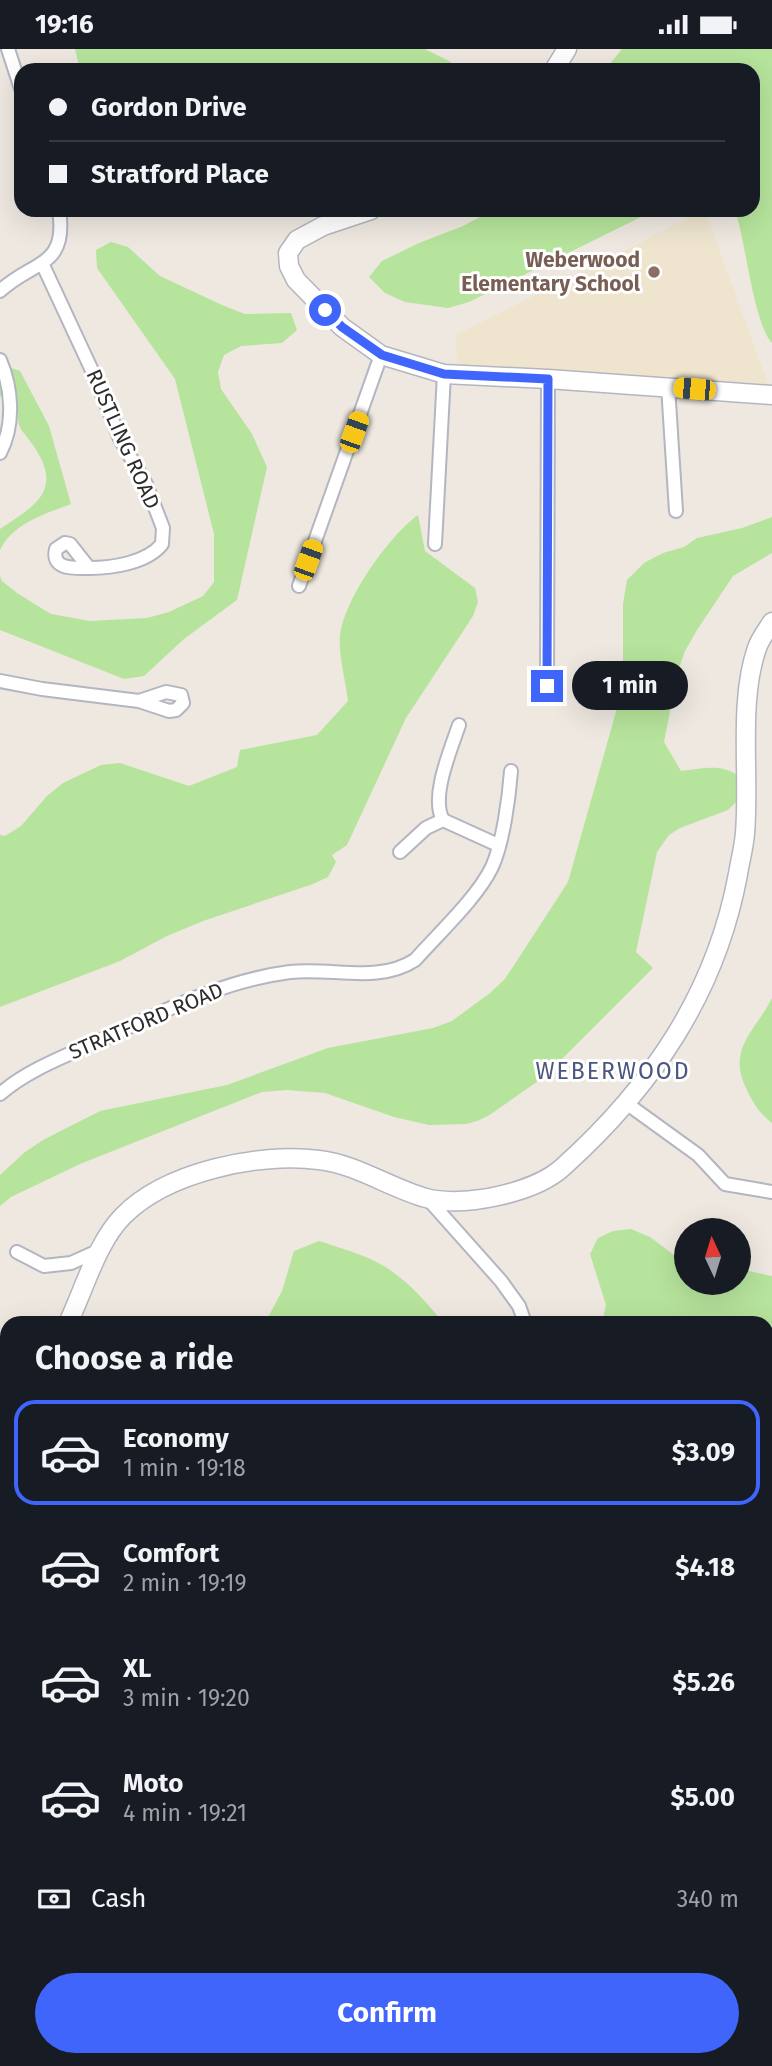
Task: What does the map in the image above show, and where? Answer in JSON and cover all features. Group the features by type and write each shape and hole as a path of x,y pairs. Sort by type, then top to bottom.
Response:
{"street":[{"path":"8,49 14,67"},
{"path":"0,291 42,263 60,244 60,217"},
{"path":"350,217 323,226 297,240 288,253 289,266 296,280 342,327 382,355 444,374 772,395"},
{"name":"RUSTLING ROAD","path":"42,263 95,377 120,439 146,484 163,528 162,544 152,554 105,568 89,568"},
{"path":"299,586 382,355"},
{"path":"0,360 7,376 10,407 5,443 0,453"},
{"path":"435,544 444,374"},
{"path":"547,686 548,379"},
{"path":"668,387 676,511"},
{"path":"71,1316 100,1250 122,1217 154,1192 186,1178 234,1164 285,1158 320,1160 345,1166 428,1199 471,1200 513,1193 560,1170 626,1103 662,1057 699,997 725,934 745,834 748,680 758,645 772,622"},
{"path":"0,681 138,701"},
{"path":"459,725 439,795 438,811 443,820 498,845"},
{"name":"STRATFORD ROAD","path":"0,1094 9,1086 58,1060 203,993 243,981 292,972 383,972 402,968 415,960 481,885 493,865 512,771"},
{"path":"400,852 426,828 443,820"},
{"path":"626,1103 698,1155 725,1184 772,1192"},
{"path":"428,1199 501,1281 519,1306 523,1316"},
{"path":"17,1252 44,1266 71,1263 100,1250"}],"shaded area":[{"name":"Weberwood Elementary School","path":"691,217 708,217 769,386 457,365 456,335"}],"green space":[{"path":"75,49 425,49 451,63 78,63"},
{"path":"622,49 772,49 772,343 765,333 755,300 737,217 760,217 760,63 611,63"},
{"path":"480,217 641,217 469,302 448,308 405,302 385,293 369,277 382,261"},
{"path":"111,242 128,247 160,276 222,305 245,314 291,313 297,330 282,343 241,346 224,355 218,372 221,389 252,434 267,467 237,600 184,639 144,676 124,679 0,630 0,576 2,581 17,593 51,614 90,621 147,618 169,612 203,596 214,582 214,534 175,379 97,268 96,250"},
{"path":"0,364 20,371 49,426 71,504 21,526 0,550 0,529 25,512 42,495 46,474 33,445 20,428 17,407 0,396"},
{"path":"418,515 425,551 475,588 478,602 473,616 406,718 347,845 332,855 336,862 328,877 203,921 167,936 120,961 0,1007 0,835 5,836 21,826 47,796 63,783 101,765 120,763 189,786 237,767 240,750 317,735 348,701 340,636 350,604 382,553"},
{"path":"772,517 772,553 733,576 685,651 678,671 664,742 681,771 720,768 740,778 740,791 736,802 728,810 680,828 669,835 657,852 636,952 653,968 544,1077 488,1116 466,1124 429,1125 394,1117 325,1093 287,1090 262,1092 80,1164 11,1197 0,1206 0,1175 43,1140 100,1111 227,1085 328,1048 433,1028 452,1021 490,993 505,979 568,882 623,687 623,604 627,580 644,563 663,553 684,547 697,538 742,528"},
{"path":"772,998 772,1123 751,1098 741,1074 740,1062 746,1041"},
{"path":"631,1229 650,1237 674,1255 674,1295 751,1295 751,1272 772,1276 772,1316 604,1316 606,1305 590,1254 598,1238 613,1231"},
{"path":"319,1241 367,1258 391,1270 437,1316 269,1316 282,1291 294,1251"}],"place":[{"name":"Weberwood Elementary School","path":"654,272"}],"district":[{"name":"WEBERWOOD","path":"613,1071"}],"route":[{"path":"325,310 342,327 382,355 444,374 548,379 547,686"}]}
